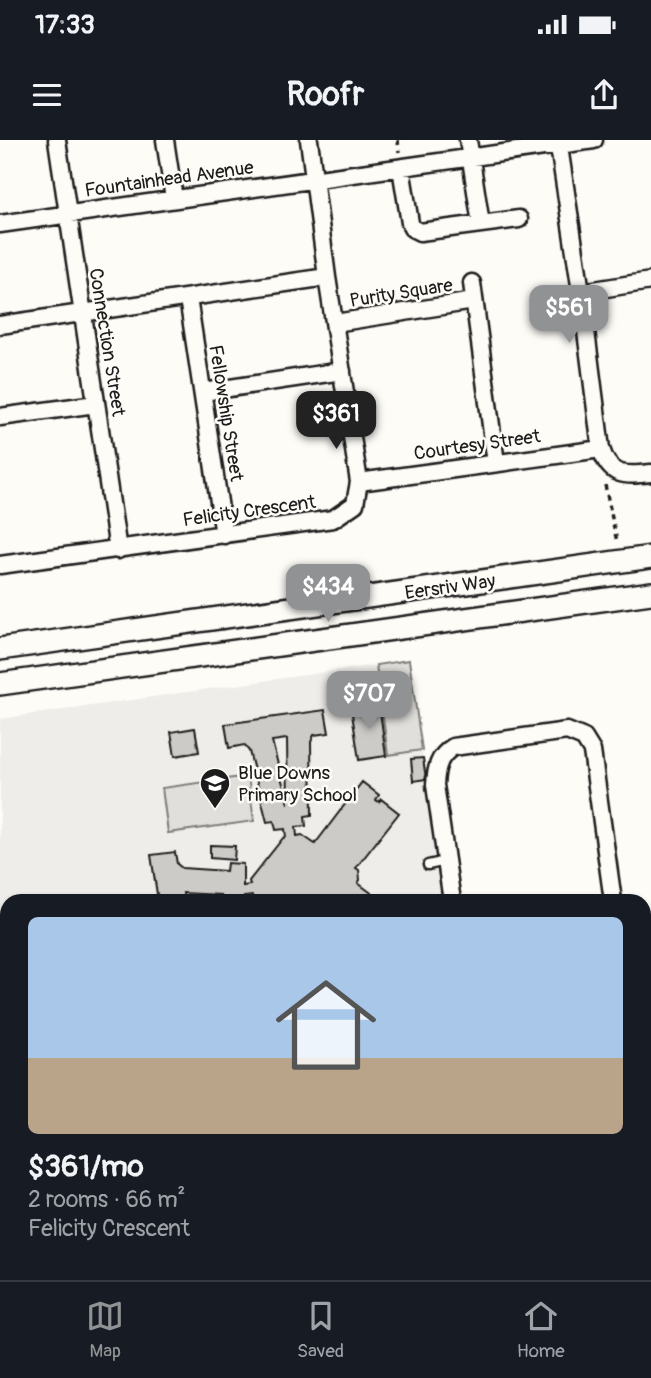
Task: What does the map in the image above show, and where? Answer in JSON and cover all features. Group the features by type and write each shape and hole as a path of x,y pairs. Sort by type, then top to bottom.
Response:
{"main road":[{"name":"Eersriv Way","path":"0,649 651,557"},
{"name":"Eersriv Way","path":"0,684 651,593"}],"street":[{"name":"Connection Street","path":"57,140 118,550"},
{"path":"165,140 174,199"},
{"path":"309,140 359,482"},
{"path":"468,140 481,224"},
{"name":"Fountainhead Avenue","path":"0,224 470,159 558,142 594,140"},
{"path":"558,142 601,449 609,467 620,474 651,473"},
{"path":"401,168 410,223 416,230 425,232 519,219"},
{"path":"0,325 327,277"},
{"path":"581,292 651,281"},
{"path":"472,283 496,463"},
{"name":"Fellowship Street","path":"188,298 224,536"},
{"name":"Purity Square","path":"335,323 474,301"},
{"path":"203,392 342,371"},
{"path":"0,416 96,404"},
{"name":"Courtesy Street","path":"359,482 601,449"},
{"name":"Felicity Crescent","path":"0,565 333,519 355,504 359,482"},
{"path":"451,894 435,785 439,762 453,747 567,731 584,738 592,751 612,894"},
{"path":"651,1162 651,1168"}],"lane":[{"path":"428,865 446,861"}],"path":[{"path":"609,467 604,479 619,551"}],"shaded area":[{"name":"Blue Downs Primary School","path":"409,660 442,894 0,894 0,719"},
{"path":"409,660 422,750 388,755 376,665"},
{"path":"248,776 254,821 168,833 162,788"}],"building":[{"path":"374,675 377,697 351,701 347,679"},
{"path":"379,703 386,756 359,760 351,707"},
{"path":"325,710 329,733 314,735 311,742 312,815 305,816 306,826 296,827 297,836 302,835 315,844 362,782 379,795 376,800 379,802 381,799 399,813 356,868 359,870 358,883 373,894 157,894 151,855 175,852 177,864 182,868 226,871 227,863 243,864 243,886 250,885 249,881 286,837 285,829 276,830 274,821 267,822 249,751 244,745 229,748 225,724","holes":["287,739 288,804 272,741"]},
{"path":"195,728 199,752 175,756 171,732"},
{"path":"423,758 426,779 413,781 411,759"},
{"path":"210,845 235,846 234,860 210,858"}],"place":[{"name":"Blue Downs Primary School","path":"215,810"}]}
